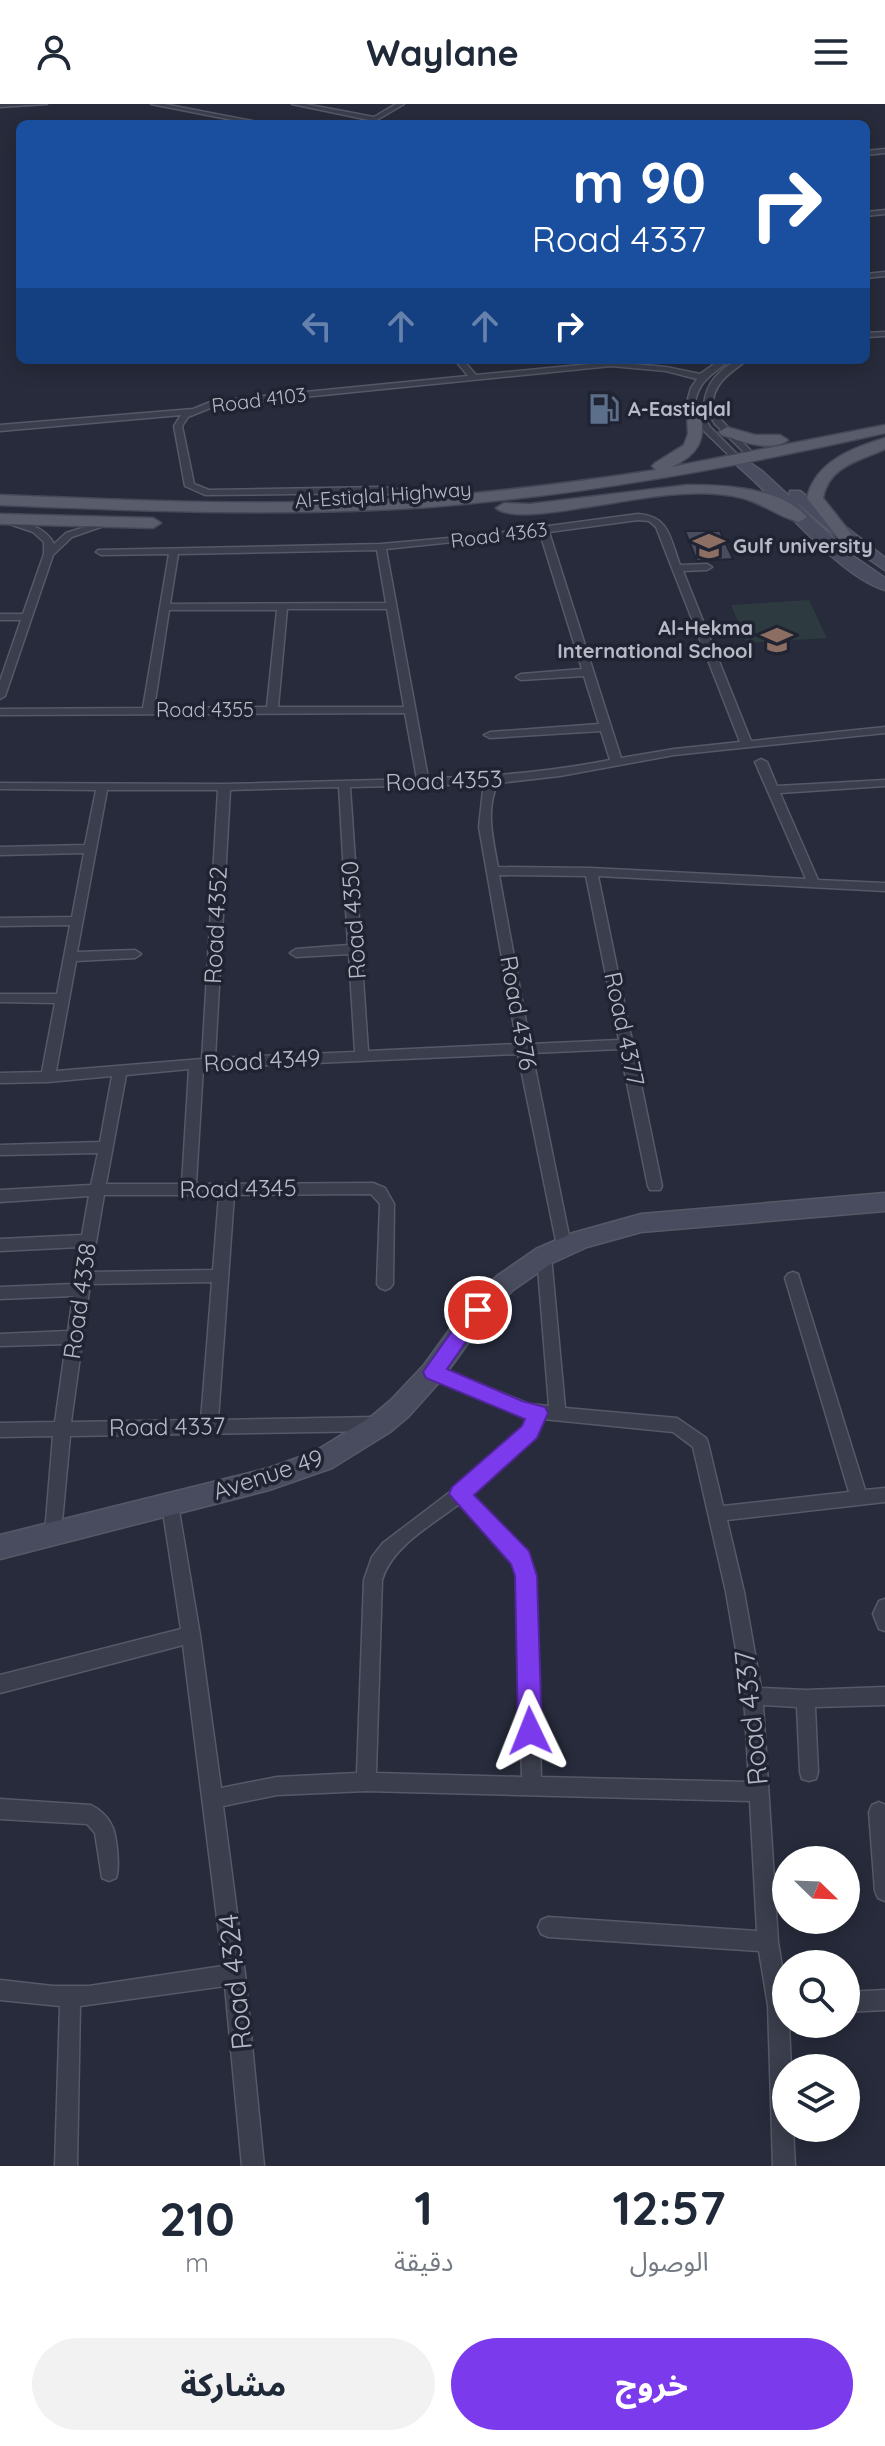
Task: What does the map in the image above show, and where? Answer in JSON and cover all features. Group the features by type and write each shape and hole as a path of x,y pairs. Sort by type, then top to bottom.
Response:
{"main road":[{"path":"605,483 657,467 683,454 698,436 694,413"},
{"path":"752,463 885,429"},
{"path":"727,432 763,441 826,436 842,439"},
{"path":"752,463 885,442"},
{"path":"845,536 815,498 816,485 825,472 838,463 885,442"},
{"name":"Al-Estiqlal Highway","path":"0,500 211,509 429,502 752,463"},
{"name":"Al-Estiqlal Highway","path":"1,519 206,524 354,520 504,508 684,483 752,463"},
{"path":"504,508 530,509 709,490 748,495 799,517"}],"street":[{"path":"0,105 44,104"},
{"path":"154,104 244,120"},
{"path":"295,104 375,119 401,104"},
{"path":"321,109 329,104"},
{"path":"462,364 473,377"},
{"name":"Road 4103","path":"429,502 407,493 380,490 197,491 190,486 178,426 193,411 213,404 590,364"},
{"name":"Road 4103","path":"622,364 701,377 720,374 736,364"},
{"path":"720,364 701,377 692,394 694,413 752,463 885,565"},
{"name":"Road 4103","path":"708,395 720,374"},
{"path":"701,377 706,381 712,413 799,517 825,542 885,585"},
{"path":"0,428 193,411"},
{"name":"Road 4363","path":"101,552 381,547 638,517 652,518 660,526 678,568 746,742"},
{"path":"0,696 49,554 47,537 36,530 1,519"},
{"path":"49,554 69,535 112,522"},
{"path":"544,530 616,762"},
{"path":"381,547 423,782"},
{"path":"148,710 174,551"},
{"path":"678,568 707,567"},
{"path":"272,709 282,606"},
{"path":"164,607 391,606"},
{"path":"0,617 27,617"},
{"path":"521,677 589,672"},
{"name":"Road 4355","path":"0,712 410,710"},
{"path":"490,735 606,727"},
{"name":"Road 4353","path":"0,786 224,787 494,780 560,773 746,742 885,730"},
{"path":"761,762 814,884"},
{"name":"Road 4376","path":"494,780 489,790 485,827 524,1048 554,1251 558,1415"},
{"path":"773,790 885,783"},
{"name":"Road 4350","path":"344,784 362,1056"},
{"path":"48,1077 102,786"},
{"name":"Road 4352","path":"189,1189 224,787"},
{"path":"0,851 90,849"},
{"path":"493,871 591,872 885,887"},
{"name":"Road 4377","path":"591,872 655,1186"},
{"path":"0,922 78,921"},
{"path":"296,953 356,949"},
{"path":"70,957 135,954"},
{"path":"0,998 62,999"},
{"name":"Road 4349","path":"0,1078 202,1064 627,1044"},
{"name":"Road 4338","path":"53,1533 74,1337 88,1241 120,1071"},
{"path":"0,1150 106,1147"},
{"name":"Road 4345","path":"0,1196 98,1190 364,1187 380,1192 387,1204 385,1284"},
{"path":"209,1427 227,1189"},
{"name":"Avenue 49","path":"0,1547 269,1479 323,1460 381,1424 433,1372 491,1296 554,1251 601,1232 641,1223 885,1202"},
{"path":"0,1245 88,1241"},
{"path":"0,1293 82,1284 221,1276"},
{"path":"793,1278 859,1498"},
{"path":"0,1340 74,1337"},
{"name":"Road 4337","path":"433,1372 519,1409 677,1425 700,1443 735,1592 753,1696 768,1942 772,1960"},
{"path":"366,1782 375,1571 389,1548 460,1494 530,1431 537,1413"},
{"name":"Road 4337","path":"0,1430 381,1424"},
{"path":"460,1494 521,1558 526,1576 532,1787"},
{"path":"717,1514 885,1495"},
{"name":"Road 4324","path":"170,1505 191,1635 235,1974 253,2166"},
{"path":"885,1607 882,1614 885,1623"},
{"path":"0,1684 191,1635"},
{"path":"753,1696 806,1699 885,1696"},
{"path":"806,1699 809,1772"},
{"path":"213,1799 277,1786 366,1782 758,1792"},
{"path":"0,1809 91,1815 104,1829 109,1871"},
{"path":"879,1812 885,1891"},
{"path":"548,1927 768,1942"},
{"path":"0,1990 70,1997 235,1974"},
{"path":"66,2166 70,1997"},
{"path":"860,2001 885,2000"},
{"name":"Road 4337","path":"782,2038 784,2166"}],"shaded area":[{"path":"809,600 827,638 747,643 731,605"}],"building":[{"name":"Gulf university","path":"685,531 720,531 733,559 697,561"}],"place":[{"name":"A-Eastiqlal","path":"604,409"},
{"name":"Gulf university","path":"709,546"},
{"name":"Al-Hekma International School","path":"777,640"}],"route":[{"path":"478,1310 433,1372 519,1409 537,1413 536,1423 530,1431 460,1494 521,1558 526,1576 530,1731"}]}
